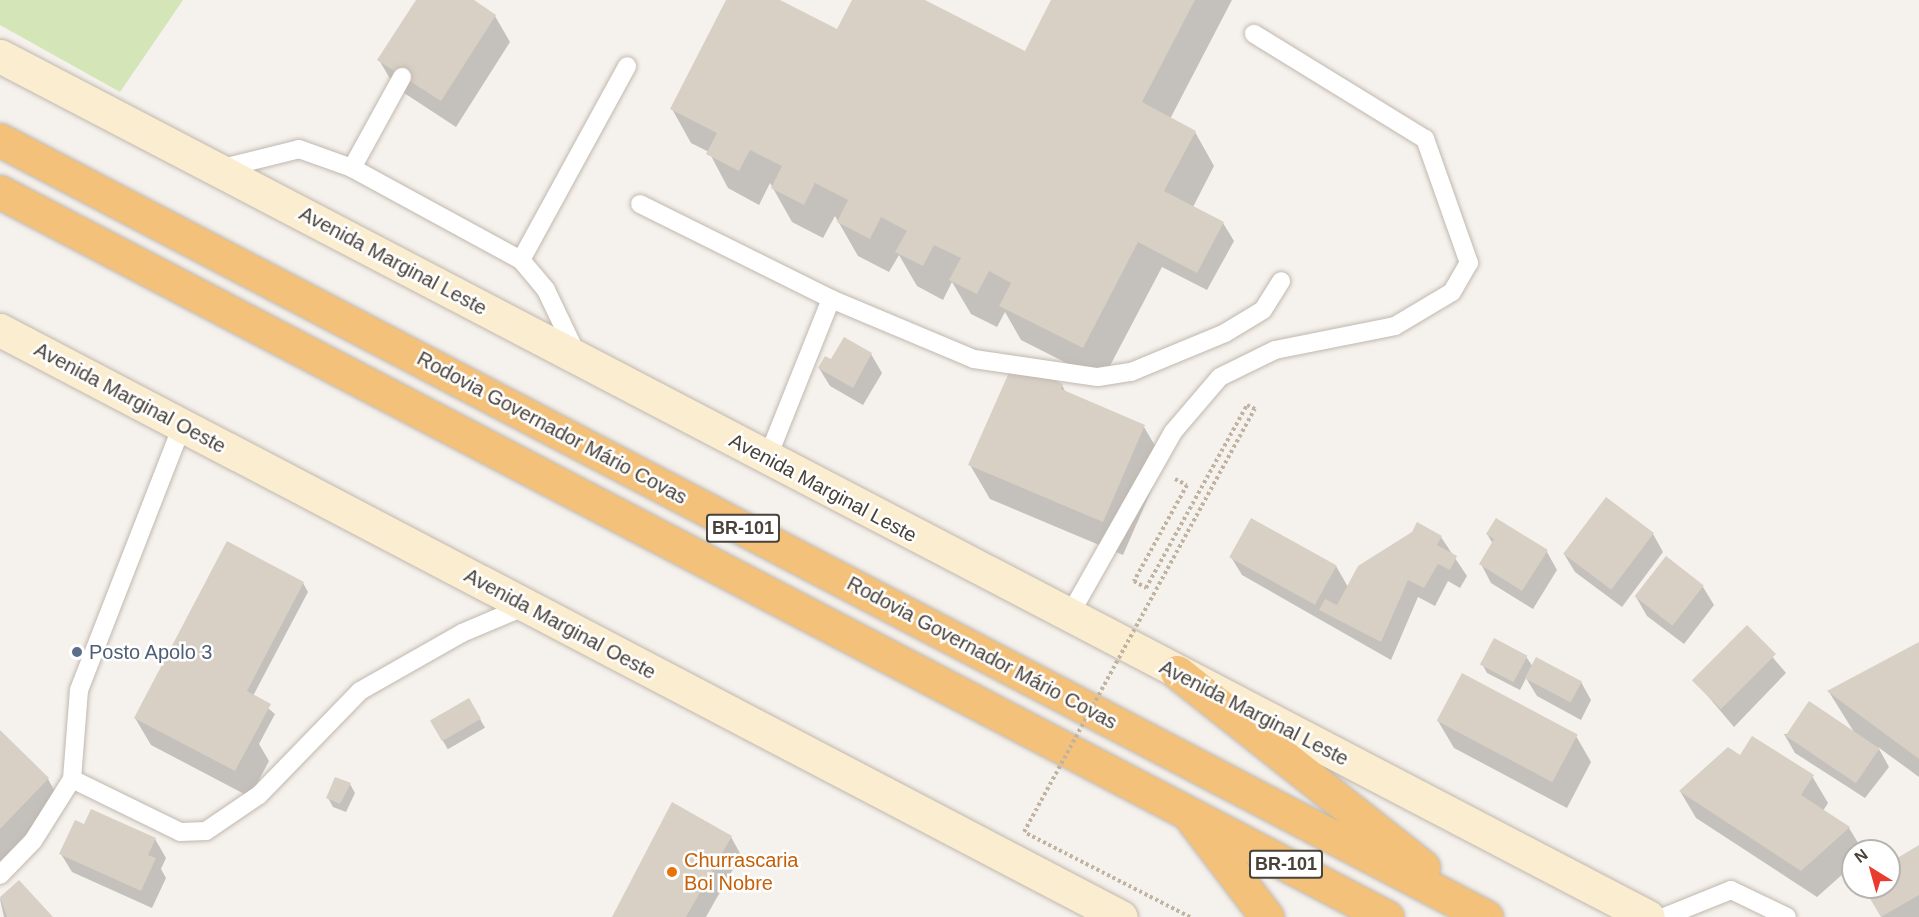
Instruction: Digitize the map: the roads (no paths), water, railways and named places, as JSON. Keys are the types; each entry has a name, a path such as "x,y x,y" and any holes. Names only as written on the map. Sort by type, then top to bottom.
{"highway":[{"name":"Rodovia Governador Mário Covas","path":"0,140 1486,917"},
{"name":"BR-101","path":"0,192 1387,917"},
{"path":"1177,672 1486,917"},
{"path":"1186,812 1267,917"}],"main road":[{"name":"Avenida Marginal Leste","path":"0,56 767,459 1648,917"},
{"name":"Avenida Marginal Oeste","path":"0,330 1121,917"}],"lane":[{"path":"1069,616 1173,432 1220,377 1275,350 1395,326 1452,292 1469,262 1425,139 1254,34"},
{"path":"521,260 627,66"},
{"path":"352,168 402,77"},
{"path":"217,170 299,149 352,168 521,260 546,290 578,358"},
{"path":"640,204 831,299 974,358 1098,377 1131,372 1225,333 1263,310 1281,280"},
{"path":"767,459 831,299"},
{"path":"0,875 33,841 72,779 79,690 182,426"},
{"path":"72,779 180,832 206,831 259,795 360,691 462,633 526,606"},
{"path":"1664,917 1731,890 1787,917"}],"place":[{"name":"Posto Apolo 3","path":"77,652"},
{"name":"Churrascaria Boi Nobre","path":"672,872"}]}
